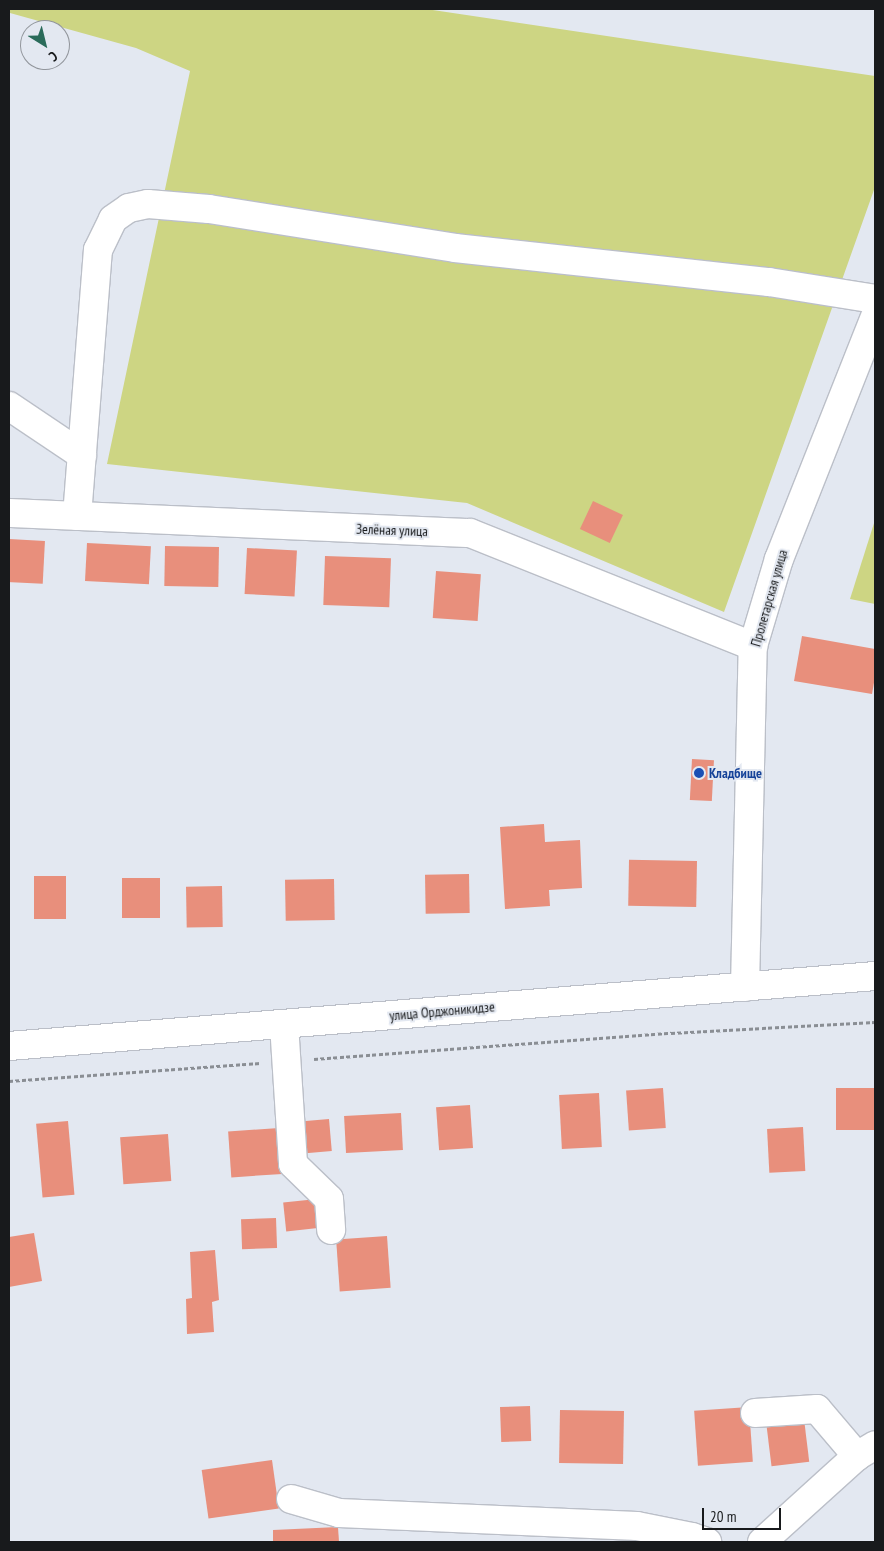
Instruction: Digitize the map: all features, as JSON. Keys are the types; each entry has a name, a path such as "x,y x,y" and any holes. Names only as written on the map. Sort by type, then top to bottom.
{"street":[{"path":"77,516 98,250 113,219 129,208 148,204 209,210 455,248 768,282 875,299"},
{"name":"Пролетарская улица","path":"745,987 753,646 779,560 875,316"},
{"path":"9,406 82,455"},
{"name":"Зелёная улица","path":"9,514 470,533 753,646"},
{"name":"улица Орджоникидзе","path":"9,1046 875,976"},
{"path":"284,1024 293,1164 329,1199 330,1230"},
{"path":"755,1413 816,1409 866,1451 762,1542"},
{"path":"291,1498 339,1513 637,1526 692,1537 707,1542"}],"path":[{"path":"9,1081 671,1033 875,1022"}],"green space":[{"path":"9,9 426,9 875,76 875,187 724,612 467,503 107,464 190,71 136,48 70,30 70,20 35,20 10,13"},
{"path":"875,520 875,604 850,599"}],"building":[{"path":"593,501 623,515 610,543 580,529"},
{"path":"9,539 45,541 43,584 9,582"},
{"path":"87,543 151,546 149,584 85,581"},
{"path":"165,546 219,547 218,587 164,586"},
{"path":"247,548 297,551 295,597 245,594"},
{"path":"325,556 391,558 389,607 323,605"},
{"path":"436,571 481,574 478,621 433,618"},
{"path":"802,636 875,649 875,677 872,694 794,681"},
{"path":"692,759 714,760 712,801 690,800"},
{"path":"544,824 545,842 580,840 582,888 549,890 550,906 505,909 500,827"},
{"path":"629,860 697,861 696,907 628,906"},
{"path":"469,874 470,913 426,914 425,875"},
{"path":"34,876 66,876 66,919 34,919"},
{"path":"122,878 160,878 160,918 122,918"},
{"path":"334,879 335,920 286,921 285,880"},
{"path":"222,886 223,927 187,928 186,887"},
{"path":"663,1088 666,1128 629,1130 626,1091"},
{"path":"836,1088 875,1088 875,1130 836,1130"},
{"path":"599,1093 602,1147 562,1149 559,1095"},
{"path":"470,1105 473,1148 439,1150 436,1107"},
{"path":"401,1113 403,1150 346,1153 344,1116"},
{"path":"329,1119 332,1151 300,1154 297,1122"},
{"path":"68,1121 74,1195 43,1198 36,1124"},
{"path":"803,1127 805,1171 769,1173 767,1129"},
{"path":"279,1128 282,1174 231,1177 228,1132"},
{"path":"168,1134 171,1181 123,1184 120,1137"},
{"path":"317,1199 320,1228 286,1231 283,1203"},
{"path":"276,1218 277,1248 242,1249 241,1219"},
{"path":"34,1233 42,1281 9,1287 9,1237"},
{"path":"387,1236 391,1288 340,1291 336,1240"},
{"path":"215,1250 219,1300 212,1302 214,1332 187,1334 186,1299 192,1298 190,1252"},
{"path":"530,1406 531,1441 501,1442 500,1407"},
{"path":"749,1407 753,1462 698,1466 694,1411"},
{"path":"560,1410 624,1411 623,1464 559,1463"},
{"path":"804,1419 809,1462 772,1466 766,1424"},
{"path":"272,1460 279,1509 209,1518 202,1470"},
{"path":"338,1527 339,1542 273,1542 273,1530"}],"place":[{"name":"Кладбище","path":"699,773"}]}
